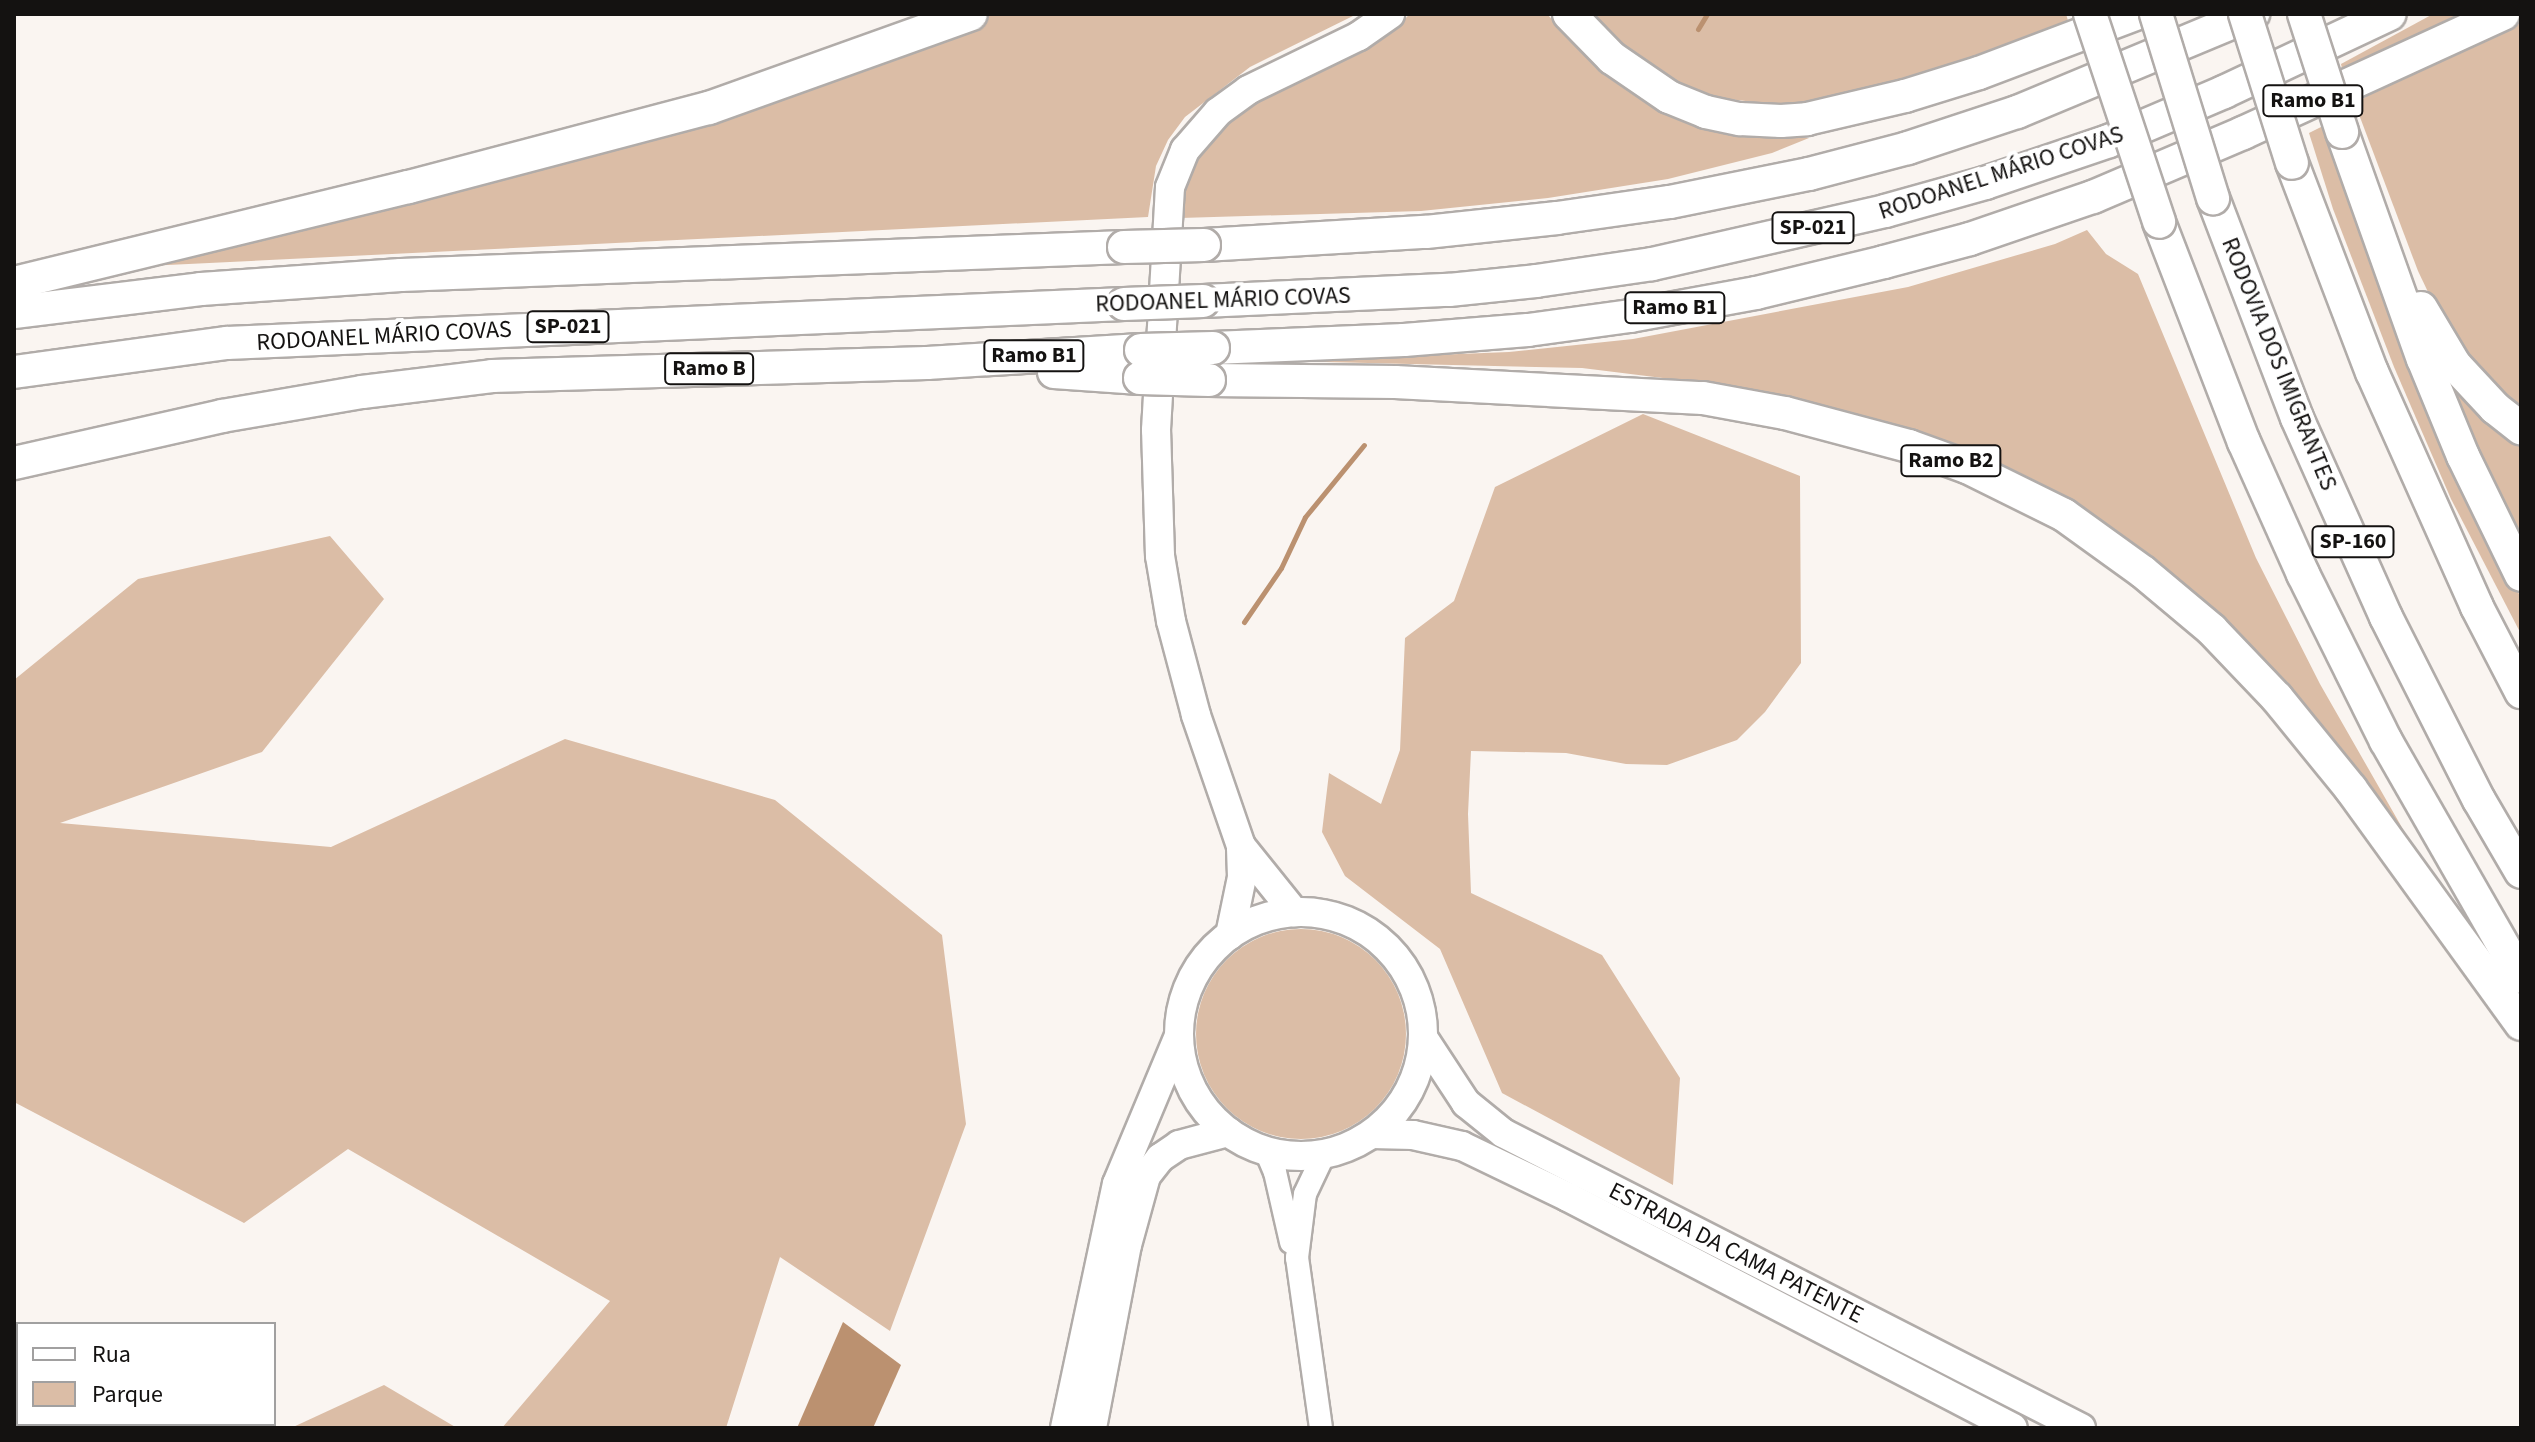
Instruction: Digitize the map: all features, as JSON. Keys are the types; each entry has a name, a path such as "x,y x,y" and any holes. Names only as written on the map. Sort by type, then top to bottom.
{"highway":[{"path":"14,283 409,187 709,108 943,20 971,14"},
{"path":"1569,14 1612,58 1669,97 1706,112 1781,121 1807,119 1905,96 1993,68 2135,14"},
{"path":"2090,14 2159,222 2244,442 2303,574 2386,741 2521,977"},
{"name":"RODOVIA DOS IMIGRANTES","path":"2156,14 2213,198 2297,418 2386,617 2479,800 2521,872"},
{"path":"2245,14 2292,163 2372,372 2477,607 2521,692"},
{"name":"SP-021","path":"14,312 201,289 401,275 1204,245 1426,232 1557,218 1670,202 1809,174 1908,148 2017,112 2253,14"},
{"path":"2304,14 2342,132 2429,373 2463,456 2521,575"},
{"name":"RODOANEL MÁRIO COVAS","path":"14,372 227,343 1449,290 1652,264 1885,211 1985,183 2109,141 2224,92 2390,14"},
{"name":"Ramo B1","path":"1211,364 1404,340 1528,330 1714,301 1970,239 2093,197 2243,133 2503,14"},
{"path":"2372,212 2434,333 2455,365 2495,408 2521,428"},
{"name":"Ramo B2","path":"927,363 1211,364 1395,382 1703,398 1785,413 1909,446 1967,467 2064,515 2143,572 2212,630 2277,698 2351,789 2521,1024"},
{"name":"Ramo B","path":"14,463 222,416 362,392 492,376 927,363"}],"main road":[{"path":"1230,935 1242,877 1241,846 1196,715 1171,621 1160,556 1156,430 1170,187 1185,150 1218,112 1261,83 1359,36 1390,14"},
{"path":"1241,846 1294,912"},
{"path":"1294,912 1344,919 1387,947 1415,989 1424,1039 1419,1067 1408,1092 1392,1115 1372,1134 1324,1154 1295,1155 1266,1151 1228,1132 1208,1113 1192,1090 1182,1064 1178,1037 1180,1012 1193,978 1212,950 1230,935 1260,919 1294,912"},
{"path":"1065,1428 1117,1184 1178,1037"},
{"name":"ESTRADA DA CAMA PATENTE","path":"1424,1039 1466,1103 1503,1133 2081,1428"},
{"path":"1092,1428 1127,1245 1146,1176 1160,1158 1179,1145 1228,1132"},
{"name":"ESTRADA DA CAMA PATENTE","path":"1372,1134 1413,1135 1462,1146 1568,1197 2013,1428"}],"street":[{"path":"1266,1151 1297,1258 1321,1428"},
{"path":"1297,1258 1305,1194 1324,1154"}],"green space":[{"path":"994,14 1357,14 1250,67 1185,117 1168,140 1156,166 1148,217 126,267 537,171 676,134 812,89"},
{"path":"1410,14 1547,14 1600,72 1661,113 1701,129 1738,137 1809,138 1772,153 1668,179 1548,198 1421,211 1180,218 1187,176 1196,157 1227,122 1266,95 1397,26"},
{"path":"1590,14 2066,14 2069,24 1901,81 1805,104 1781,105 1711,97 1677,83 1622,46"},
{"path":"2433,14 2469,14 2344,78 2341,64"},
{"path":"2521,14 2521,414 2489,388 2439,315 2418,271 2355,104 2404,72"},
{"path":"2323,126 2521,599 2521,634 2451,499 2394,367 2333,209 2309,133"},
{"path":"2087,230 2106,254 2138,274 2256,558 2320,684 2440,894 2326,744 1993,463 1904,428 1695,382 1582,368 1284,361 1509,352 1633,339 1908,287 2055,244"},
{"path":"2444,367 2521,438 2521,555 2470,446"},
{"path":"1643,414 1800,476 1801,663 1765,712 1737,740 1667,765 1626,764 1566,753 1471,751 1468,814 1471,893 1602,955 1680,1078 1673,1185 1502,1093 1440,949 1345,876 1322,832 1329,773 1381,804 1400,750 1405,638 1454,601 1495,487"},
{"path":"330,536 384,599 262,752 60,823 331,847 565,739 775,800 942,935 966,1124 890,1331 780,1257 726,1428 502,1428 610,1301 348,1149 244,1223 14,1102 14,680 138,579"},
{"path":"1301,929 1341,937 1375,960 1398,994 1406,1034 1398,1074 1375,1108 1341,1131 1301,1139 1261,1131 1227,1108 1204,1074 1196,1034 1204,994 1227,960 1261,937"},
{"path":"384,1385 457,1428 291,1428"}],"shaded area":[{"path":"843,1322 901,1365 873,1428 797,1428"}],"waterway":[{"path":"1698,29 1707,14"},
{"path":"1244,622 1281,568 1305,517 1364,445"}]}
